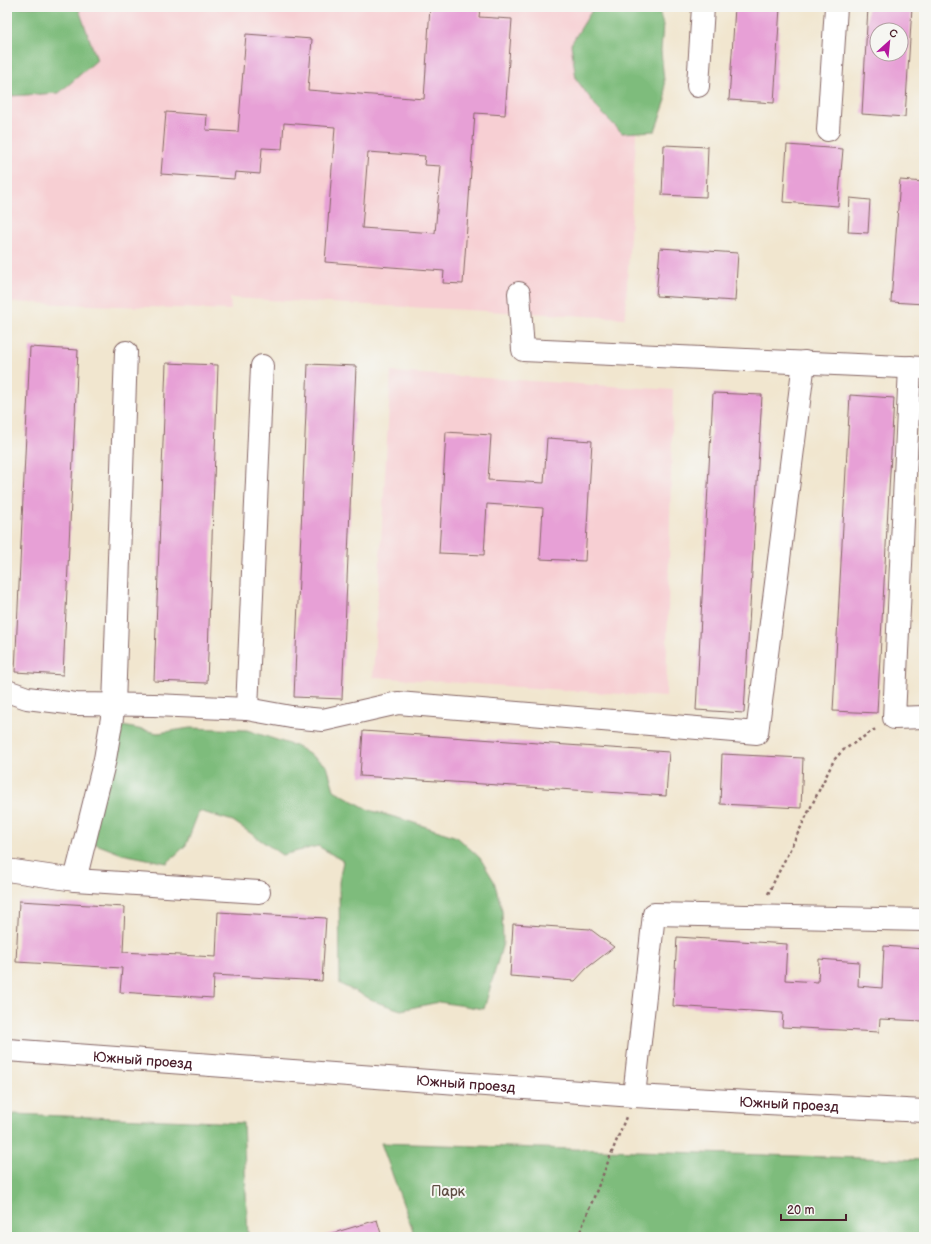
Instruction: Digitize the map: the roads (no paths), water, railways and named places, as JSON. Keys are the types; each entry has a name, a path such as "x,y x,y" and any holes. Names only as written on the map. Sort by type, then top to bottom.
{"street":[{"path":"698,86 703,7"},
{"path":"828,130 836,7"},
{"path":"519,293 523,350 917,367 894,718 924,717"},
{"path":"75,880 105,759 114,706 126,352"},
{"path":"7,691 27,698 76,704 114,706 154,705 247,709 291,717 323,720 398,704 757,733 804,362"},
{"path":"247,709 262,366"},
{"path":"7,870 75,880 259,892"},
{"path":"634,1096 654,914 924,920"},
{"name":"Южный проезд","path":"7,1050 634,1096 924,1111"}],"park label":[{"name":"Парк","path":"448,1191"}]}
